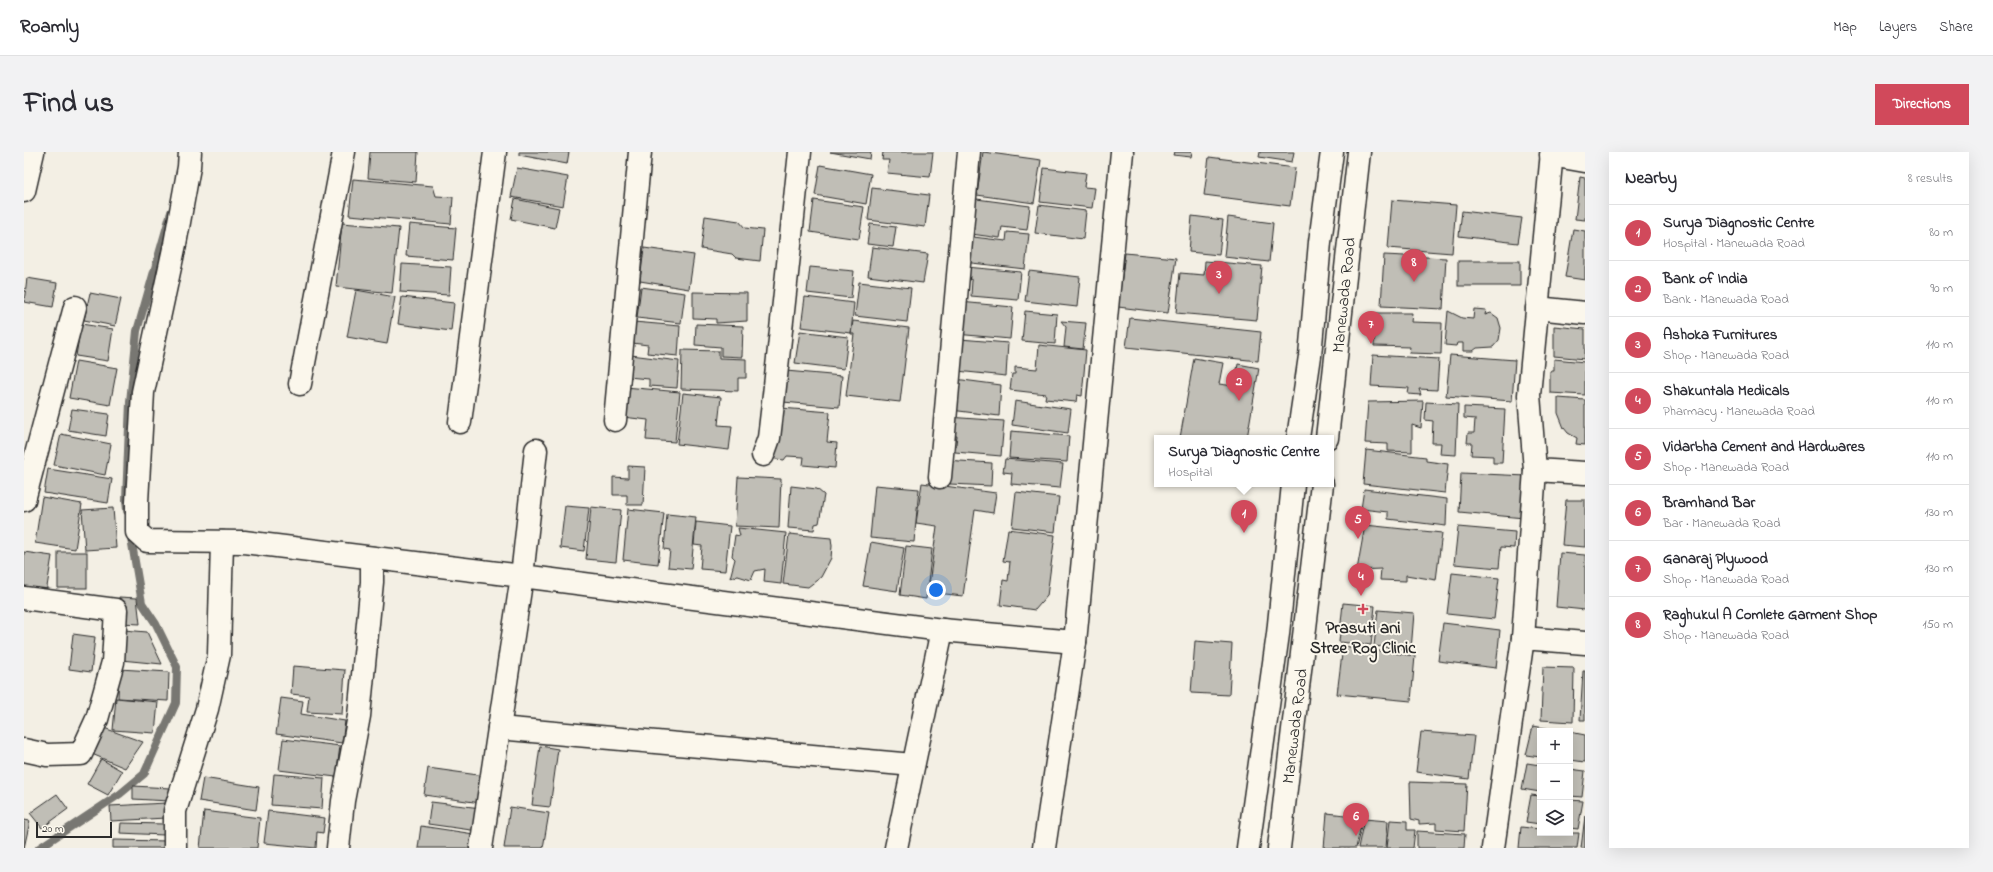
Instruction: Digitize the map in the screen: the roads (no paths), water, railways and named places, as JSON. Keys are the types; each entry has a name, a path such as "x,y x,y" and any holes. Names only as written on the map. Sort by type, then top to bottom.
{"street":[{"path":"24,191 34,152"},
{"path":"190,152 175,244 143,392 137,502 137,532 147,541 244,542 942,630 1075,642"},
{"path":"300,384 344,152"},
{"path":"460,422 495,152"},
{"path":"615,420 640,152"},
{"path":"763,454 769,438 800,152"},
{"path":"940,477 969,152"},
{"path":"1044,848 1075,642 1122,152"},
{"path":"1298,435 1310,356 1320,242 1332,152"},
{"name":"Manewada Road","path":"1327,435 1359,152"},
{"path":"1494,848 1523,638 1535,470 1529,395 1551,154 1585,161"},
{"path":"24,500 75,307"},
{"path":"1537,308 1585,313"},
{"path":"482,848 522,576 536,450"},
{"path":"1535,470 1585,473"},
{"path":"1248,848 1278,634 1293,487"},
{"name":"Manewada Road","path":"1279,848 1322,487"},
{"path":"175,848 175,811 207,709 219,655 222,542"},
{"path":"338,848 343,801 359,716 372,582 372,558"},
{"path":"24,598 116,610 113,662 97,719 80,754 46,755 24,750"},
{"path":"896,848 942,630"},
{"path":"1523,638 1585,643"},
{"path":"499,728 913,765"}],"waterway":[{"path":"127,511 126,500 130,402 137,331 171,212"},
{"path":"39,848 120,794 144,774 176,703 177,667 156,624 142,603 130,532"}],"place":[{"name":"Raghukul A Comlete Garment Shop","path":"1414,282"},
{"name":"Ashoka Furnitures","path":"1219,294"},
{"name":"Ganaraj Plywood","path":"1371,344"},
{"name":"Bank of India","path":"1239,401"},
{"name":"Surya Diagnostic Centre","path":"1244,533"},
{"name":"Vidarbha Cement and Hardwares","path":"1358,539"},
{"name":"Shakuntala Medicals","path":"1361,596"},
{"name":"Prasuti ani Stree Rog Clinic","path":"1363,609"},
{"name":"Bramhand Bar","path":"1356,836"}]}
